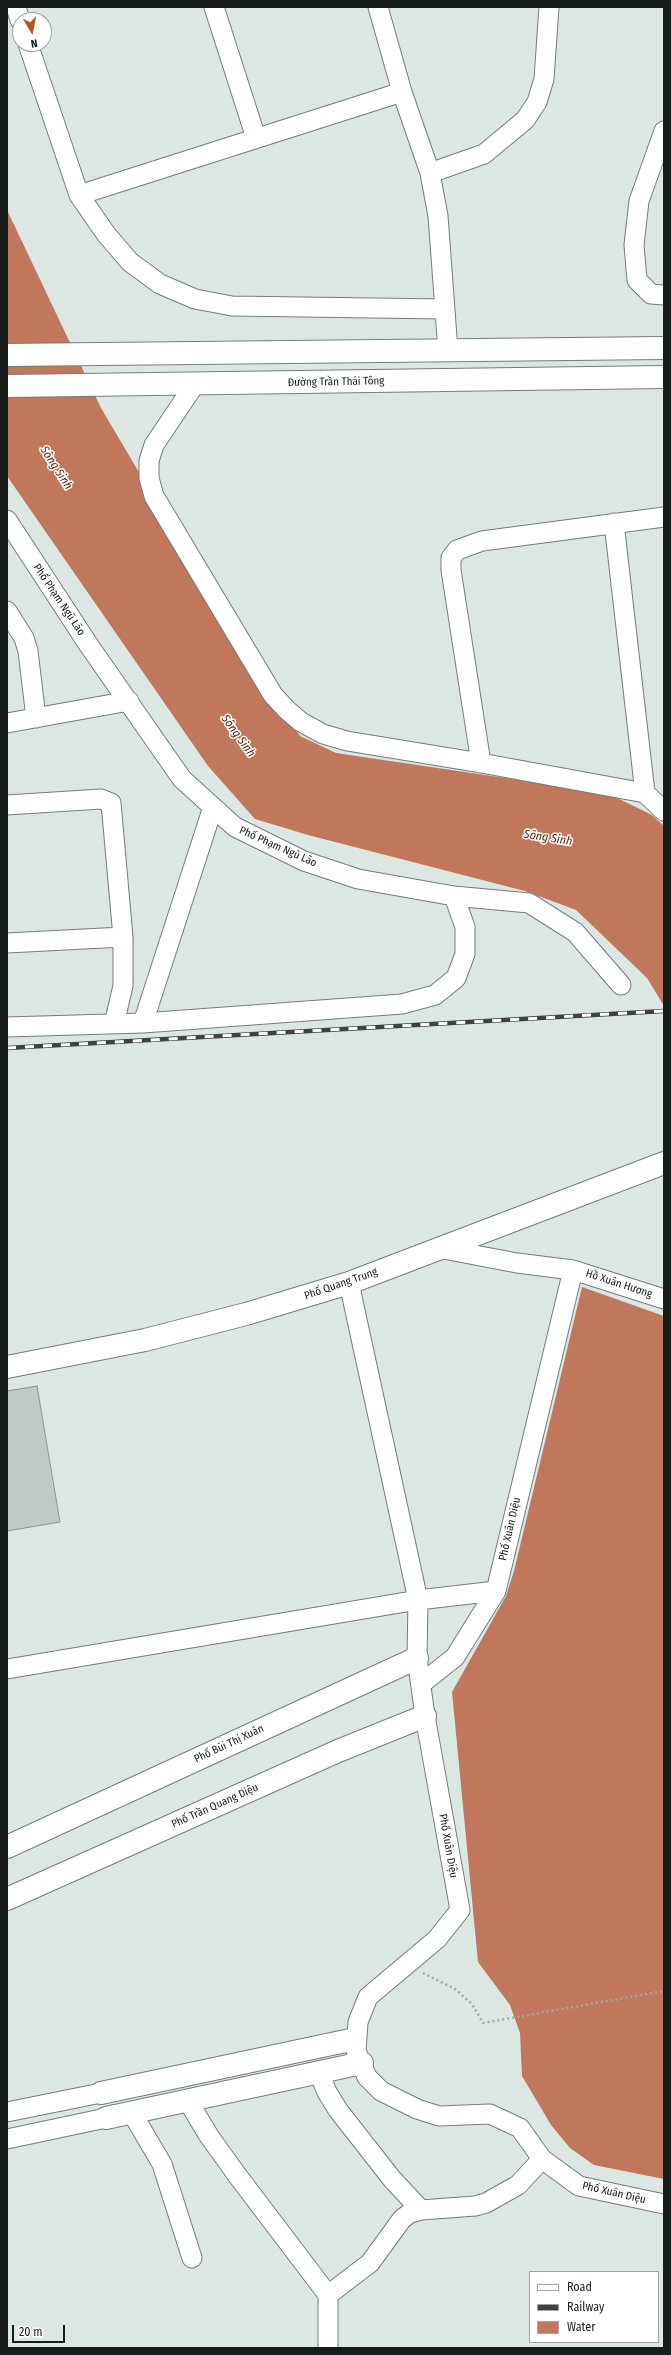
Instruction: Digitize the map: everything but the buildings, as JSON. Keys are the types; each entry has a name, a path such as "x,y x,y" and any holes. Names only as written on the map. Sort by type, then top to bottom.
{"main road":[{"path":"7,355 664,348"},
{"name":"Đường Trần Thái Tông","path":"7,386 664,377"},
{"name":"Phố Quang Trung","path":"8,1366 145,1340 246,1314 349,1283 664,1163"},
{"name":"Phố Bùi Thị Xuân","path":"7,1846 417,1658"},
{"name":"Phố Trần Quang Diệu","path":"7,1899 338,1751 425,1716"},
{"path":"101,2093 355,2039"},
{"path":"106,2118 362,2063"},
{"path":"152,2082 160,2107"}],"street":[{"path":"214,7 256,138"},
{"path":"378,7 402,92 430,173 438,216 448,351"},
{"path":"430,173 484,154 525,120 537,102 544,78 549,7"},
{"path":"31,52 79,195 106,234 130,262 160,284 195,299 232,306 444,309"},
{"path":"79,195 402,92"},
{"path":"664,131 639,201 634,245 637,280 651,294 664,294"},
{"path":"195,384 154,445 149,461 149,478 154,496 274,694 287,710 301,722 323,734 347,741 481,762 645,793 664,811"},
{"path":"481,762 451,570 452,558 457,550 482,541 664,517"},
{"name":"Phố Phạm Ngũ Lão","path":"7,520 182,779 235,827 304,861 358,879 454,896 529,903 575,932 621,985"},
{"path":"614,523 645,793"},
{"path":"7,611 24,638 28,651 36,718"},
{"path":"7,723 129,702"},
{"path":"7,805 101,799 111,802 123,936 123,986 114,1024"},
{"path":"143,1023 213,807"},
{"path":"7,1027 143,1023 402,1004 435,995 456,978 465,954 464,927 454,896"},
{"path":"7,943 123,936"},
{"name":"Hồ Xuân Hương","path":"438,1248 517,1263 573,1270 662,1298"},
{"name":"Phố Xuân Diệu","path":"573,1270 496,1591 455,1657 421,1684 425,1716 460,1910 437,1939 368,1997 358,2022 355,2039 356,2051 367,2077 381,2091 417,2109 439,2116 490,2114 520,2128 542,2159 579,2186 664,2204"},
{"path":"349,1283 418,1600 417,1658 421,1684"},
{"path":"7,1669 418,1600 496,1591"},
{"name":"Phố Bùi Thị Xuân","path":"417,1658 455,1657"},
{"path":"319,2072 327,2092 338,2110 392,2179 421,2210"},
{"path":"7,2112 101,2093"},
{"path":"188,2100 213,2142 328,2295 328,2348"},
{"path":"132,2113 162,2164 192,2258"},
{"path":"7,2139 106,2118"},
{"path":"328,2295 370,2263 402,2219 410,2213 421,2210 475,2206 486,2203 518,2185 542,2159"}],"path":[{"path":"421,1972 455,1989 472,2004 483,2023 664,1991"}],"water":[{"name":"Sông Sinh","path":"7,210 101,408 276,704 300,736 336,753 607,793 652,815 664,826 664,1006 647,978 576,910 525,891 308,835 255,819 208,766 7,476"},
{"path":"582,1287 664,1316 664,2179 594,2165 570,2148 551,2125 522,2076 520,2033 510,2005 478,1962 452,1692 506,1596 514,1571"}],"railway":[{"path":"7,1048 664,1011"}]}
